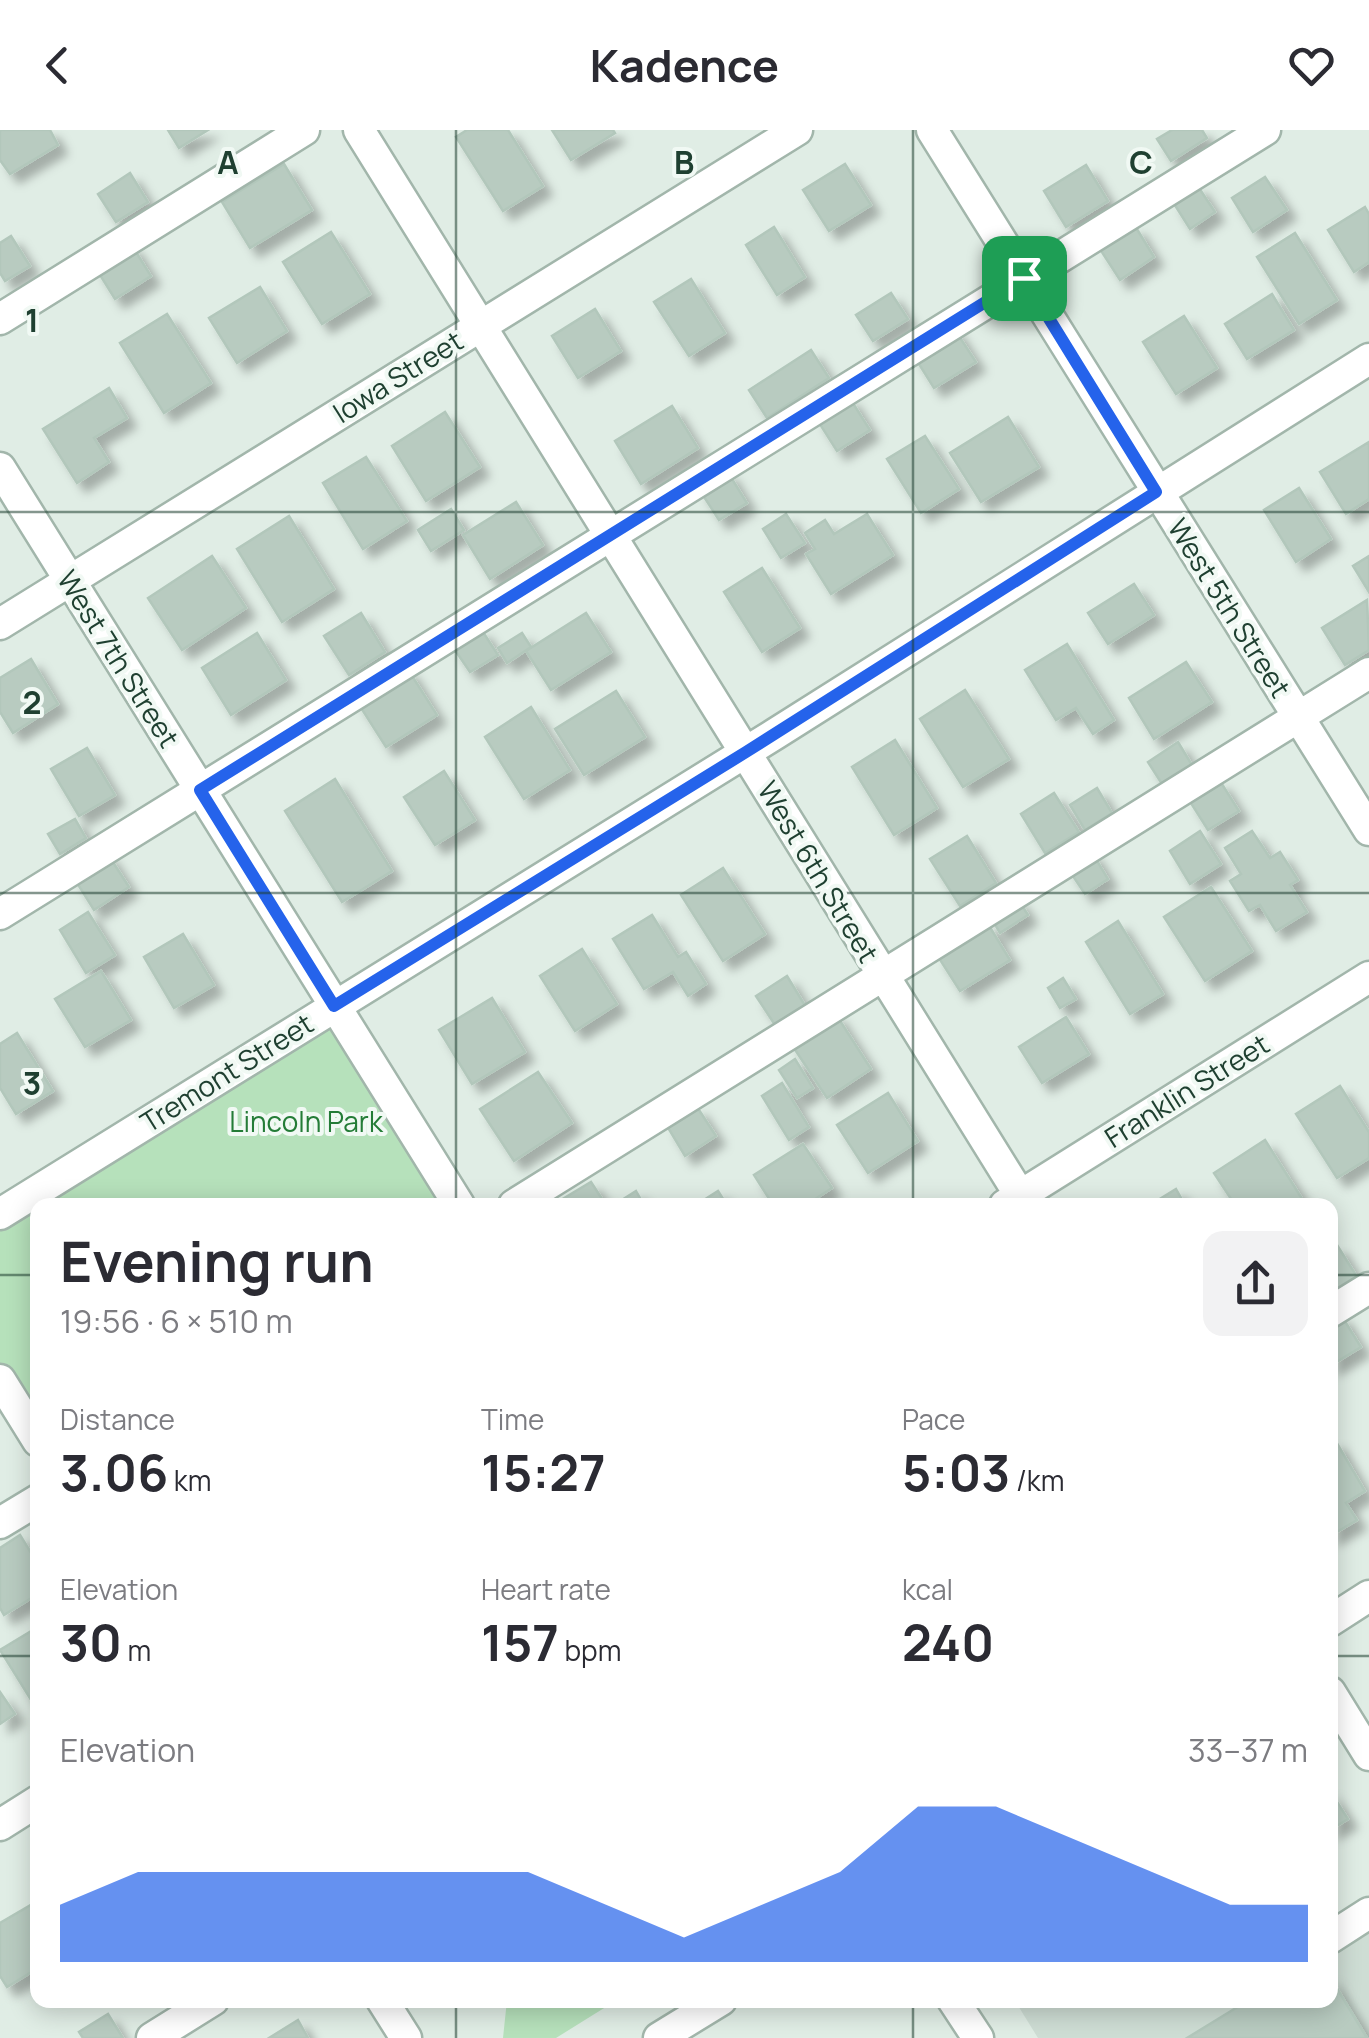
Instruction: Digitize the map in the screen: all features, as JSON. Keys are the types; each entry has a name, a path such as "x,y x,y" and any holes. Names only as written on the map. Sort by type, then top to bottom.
{"street":[{"path":"0,319 304,130"},
{"name":"West 6th Street","path":"359,130 746,752 1015,1198"},
{"name":"Iowa Street","path":"0,624 796,130"},
{"name":"West 5th Street","path":"932,130 1369,830"},
{"path":"0,914 1266,130"},
{"name":"Tremont Street","path":"0,1214 746,752 1369,358"},
{"name":"West 7th Street","path":"0,468 454,1198"},
{"path":"525,1198 1369,673"},
{"name":"Franklin Street","path":"1023,1198 1369,978"},
{"path":"1338,1307 1369,1288"},
{"path":"0,1380 30,1428"},
{"path":"0,1523 30,1505"},
{"path":"1338,1616 1369,1596"},
{"path":"1338,1705 1369,1755"},
{"path":"0,1825 30,1806"},
{"path":"1338,1933 1369,1913"},
{"path":"152,2038 199,2008"},
{"path":"387,2008 406,2038"},
{"path":"660,2038 708,2008"},
{"path":"958,2008 978,2038"}],"shaded area":[{"path":"1369,1913 1369,2038 1038,2038 1019,2008 1338,2008 1338,1933"}],"green space":[{"name":"Lincoln Park","path":"334,1006 455,1198 30,1198 30,1430 0,1381 0,1214"},
{"path":"506,2008 604,2008 556,2038 503,2038"}],"building":[{"path":"0,130 50,130 58,145 10,174 0,160"},
{"path":"168,130 208,130 179,148"},
{"path":"467,130 508,130 543,186 503,211 456,137"},
{"path":"552,130 613,130 615,133 571,160"},
{"path":"1172,130 1202,130 1207,138 1171,161 1157,139"},
{"path":"284,164 312,210 250,248 222,202"},
{"path":"845,164 871,205 829,231 803,190"},
{"path":"1086,165 1108,201 1066,227 1044,191"},
{"path":"130,173 148,202 116,222 98,194"},
{"path":"1265,177 1287,210 1253,232 1232,198"},
{"path":"1197,185 1215,212 1190,229 1173,202"},
{"path":"1365,207 1369,214 1369,262 1354,272 1328,230"},
{"path":"1135,226 1154,257 1120,280 1100,249"},
{"path":"774,227 805,277 777,295 746,245"},
{"path":"331,232 370,294 322,324 283,262"},
{"path":"1295,233 1337,300 1299,324 1257,257"},
{"path":"11,236 30,266 5,281 0,273 0,243"},
{"path":"131,244 151,276 115,299 95,267"},
{"path":"691,279 725,333 689,356 654,302"},
{"path":"260,287 287,331 237,363 209,318"},
{"path":"891,293 908,319 873,341 856,315"},
{"path":"1272,294 1294,330 1247,359 1225,324"},
{"path":"595,309 621,351 578,378 552,336"},
{"path":"167,314 211,383 164,413 120,343"},
{"path":"1184,316 1217,368 1176,394 1143,342"},
{"path":"953,327 976,362 934,388 912,353"},
{"path":"811,350 829,378 767,418 749,390"},
{"path":"109,388 127,418 94,438 109,462 77,483 43,429"},
{"path":"849,397 870,430 837,451 816,418"},
{"path":"672,406 698,448 641,484 615,441"},
{"path":"445,412 480,467 426,501 392,446"},
{"path":"1008,417 1039,467 981,502 950,453"},
{"path":"925,436 959,489 921,513 887,459"},
{"path":"1369,442 1369,499 1346,514 1320,472"},
{"path":"366,457 407,521 363,549 323,483"},
{"path":"727,471 747,503 719,520 699,489"},
{"path":"1299,488 1331,539 1296,562 1264,510"},
{"path":"516,502 543,545 490,579 463,535"},
{"path":"451,509 464,530 431,551 418,530"},
{"path":"786,514 805,543 781,558 763,529"},
{"path":"867,514 893,555 831,594 806,554 815,549 805,533 825,520 834,534"},
{"path":"289,516 334,589 282,622 237,549"},
{"path":"212,556 246,608 182,650 148,598"},
{"path":"1369,556 1369,592 1353,566"},
{"path":"762,568 800,628 762,652 724,592"},
{"path":"1134,584 1154,615 1108,644 1088,613"},
{"path":"1367,600 1369,650 1345,665 1322,628"},
{"path":"361,613 385,652 349,675 324,636"},
{"path":"586,613 611,652 551,690 526,651"},
{"path":"481,629 498,655 470,672 453,647"},
{"path":"257,633 286,680 231,715 202,668"},
{"path":"522,633 531,647 507,663 498,648"},
{"path":"1067,644 1114,720 1093,734 1076,708 1056,720 1025,670"},
{"path":"31,659 58,704 13,733 0,712 0,678"},
{"path":"1186,662 1212,702 1154,739 1129,698"},
{"path":"407,668 437,715 386,747 356,700"},
{"path":"965,690 1009,759 963,787 920,719"},
{"path":"616,691 645,737 584,775 555,729"},
{"path":"531,707 570,770 524,799 485,737"},
{"path":"895,740 937,808 894,835 852,767"},
{"path":"1178,742 1192,765 1162,784 1148,762"},
{"path":"87,748 115,795 79,816 51,769"},
{"path":"444,771 475,820 435,845 404,797"},
{"path":"335,779 392,871 342,902 285,811"},
{"path":"1220,781 1239,811 1208,830 1189,800"},
{"path":"1097,788 1112,813 1085,830 1070,805"},
{"path":"1054,793 1079,832 1045,853 1021,814"},
{"path":"75,819 86,838 60,854 48,834"},
{"path":"1200,831 1221,864 1190,884 1170,851"},
{"path":"1252,831 1270,858 1280,852 1298,880 1290,885 1307,912 1276,931 1260,905 1249,911 1230,881 1241,874 1225,848"},
{"path":"967,836 996,883 960,906 930,859"},
{"path":"1091,851 1108,879 1085,894 1067,867"},
{"path":"107,853 129,887 94,910 72,875"},
{"path":"723,868 765,934 723,961 681,895"},
{"path":"1211,887 1252,951 1205,981 1164,917"},
{"path":"1017,898 1028,915 1000,933 990,916"},
{"path":"88,912 115,955 86,973 60,930"},
{"path":"652,915 678,957 686,952 706,984 688,996 673,972 644,989 613,939"},
{"path":"1118,921 1163,994 1130,1014 1086,942"},
{"path":"988,924 1010,960 960,991 937,955"},
{"path":"183,934 214,985 174,1008 144,957"},
{"path":"582,949 617,1004 575,1031 540,976"},
{"path":"101,971 131,1020 85,1047 55,999"},
{"path":"787,976 809,1012 779,1031 756,996"},
{"path":"1063,978 1076,999 1060,1008 1048,988"},
{"path":"492,998 525,1052 472,1084 439,1030"},
{"path":"835,1013 871,1069 827,1098 790,1042"},
{"path":"1066,1017 1089,1054 1042,1083 1019,1047"},
{"path":"17,1033 53,1091 16,1114 0,1088 0,1044"},
{"path":"795,1059 813,1088 797,1098 779,1070"},
{"path":"538,1072 572,1123 514,1161 480,1109"},
{"path":"782,1083 809,1127 789,1140 762,1096"},
{"path":"1340,1086 1369,1132 1369,1158 1337,1178 1296,1114"},
{"path":"888,1093 918,1141 868,1173 837,1125"},
{"path":"697,1107 716,1136 685,1156 667,1126"},
{"path":"1265,1140 1302,1198 1230,1198 1214,1173"},
{"path":"803,1144 832,1188 817,1198 769,1198 754,1175"},
{"path":"591,1182 601,1198 564,1198"},
{"path":"1176,1189 1181,1198 1161,1198"},
{"path":"1338,1247 1359,1280 1338,1293"},
{"path":"1341,1315 1361,1347 1338,1361"},
{"path":"1338,1445 1365,1491 1346,1503 1357,1520 1338,1531"},
{"path":"20,1535 30,1551 30,1599 4,1615 0,1608 0,1548"},
{"path":"30,1632 30,1698 0,1650"},
{"path":"0,1692 15,1714 0,1724"},
{"path":"1338,1803 1348,1819 1338,1825"},
{"path":"30,1906 30,1973 7,1987 0,1976 0,1923"},
{"path":"1338,1990 1367,2038 1187,2038 1236,2008 1338,2008"},
{"path":"108,2014 123,2038 83,2038 79,2032"},
{"path":"298,2020 308,2038 269,2038"}],"route":[{"path":"1024,278 1156,492 746,752 334,1006 200,790 1024,278"}]}
